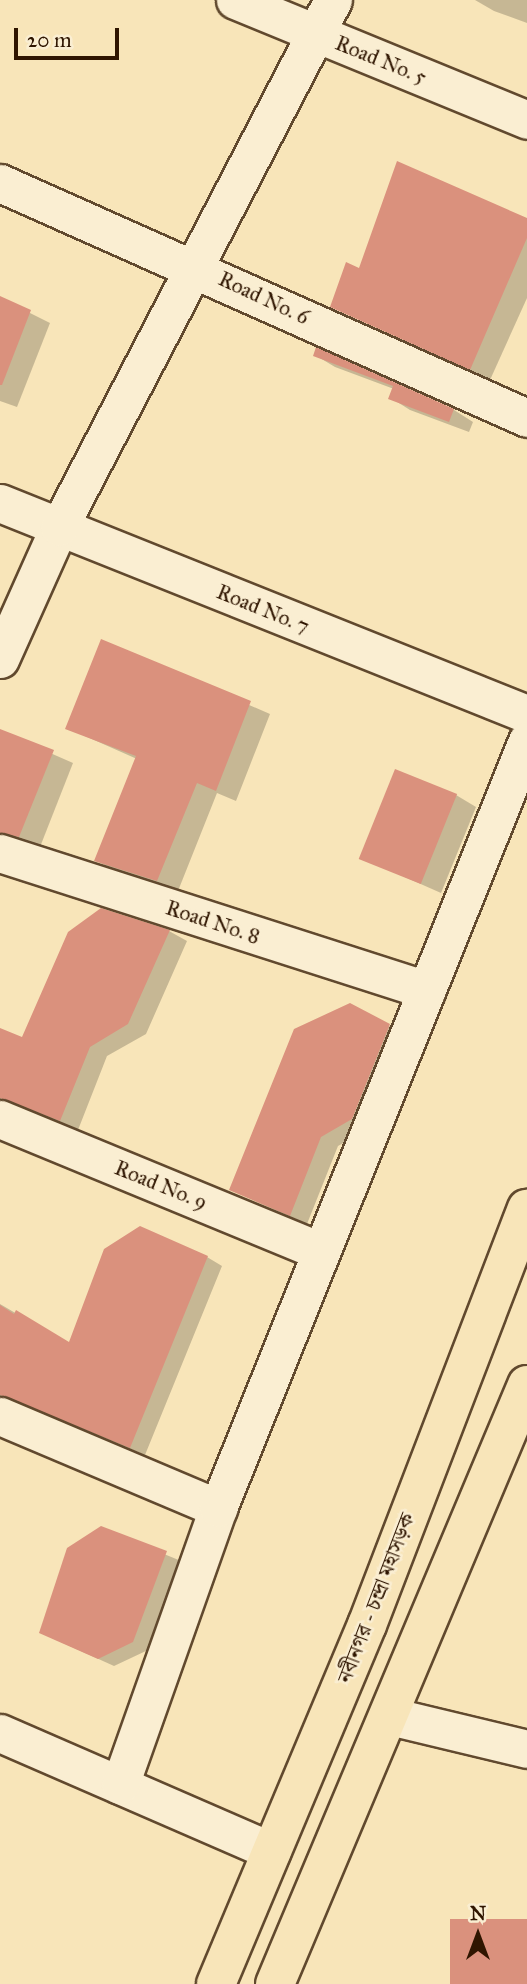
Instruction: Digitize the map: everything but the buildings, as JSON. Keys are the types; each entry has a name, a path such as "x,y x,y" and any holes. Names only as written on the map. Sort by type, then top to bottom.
{"highway":[{"name":"নবীনগর - চন্দ্রা মহাসড়ক","path":"216,1984 367,1625 527,1209"},
{"path":"275,1984 527,1385"}],"street":[{"name":"Road No. 5","path":"235,0 527,120"},
{"path":"0,659 59,527 318,34 333,0"},
{"name":"Road No. 6","path":"0,183 196,267 527,418"},
{"name":"Road No. 7","path":"0,503 527,714"},
{"path":"120,1785 218,1508 527,740"},
{"name":"Road No. 8","path":"0,853 427,990"},
{"name":"Road No. 9","path":"0,1119 321,1251"},
{"path":"0,1416 218,1508"},
{"path":"390,1716 527,1749"},
{"path":"0,1733 272,1851"}]}
